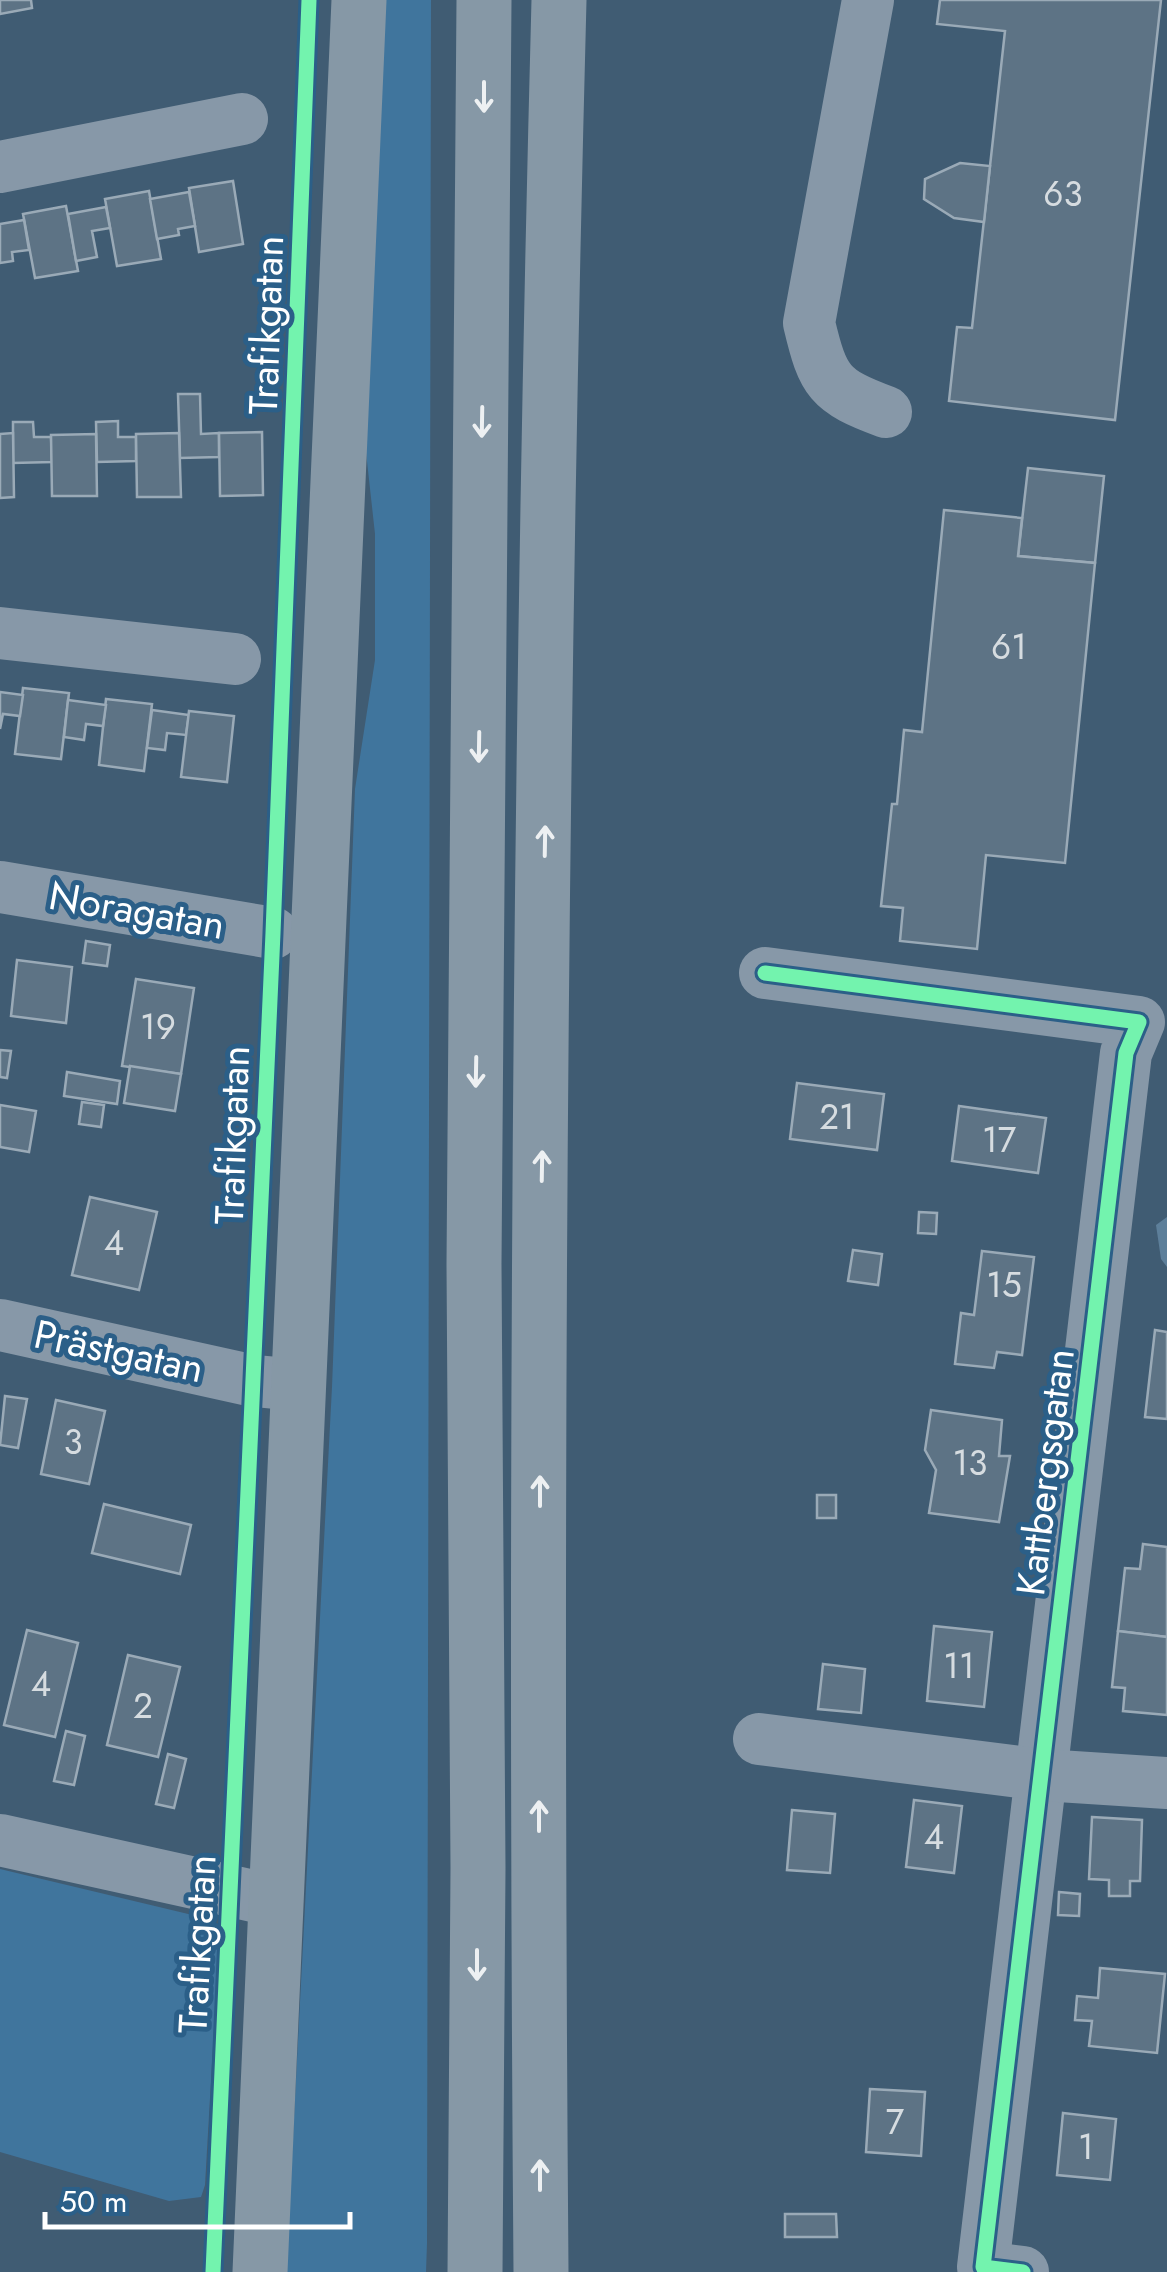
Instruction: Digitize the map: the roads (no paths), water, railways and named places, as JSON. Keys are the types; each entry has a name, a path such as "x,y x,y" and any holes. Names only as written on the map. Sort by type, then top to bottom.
{"main road":[{"name":"Trafikgatan","path":"260,2272 359,0"},
{"path":"475,2272 478,1829 474,1244 484,0"},
{"path":"540,2272 538,1914 549,372 559,0"}],"street":[{"path":"868,0 809,323 817,358 831,382 848,398 886,412"},
{"path":"0,167 242,120"},
{"path":"0,633 235,659"},
{"name":"Noragatan","path":"0,887 273,933"},
{"name":"Kattbergsgatan","path":"765,974 1153,1015 1126,1053 983,2268 1023,2272"},
{"name":"Prästgatan","path":"0,1324 254,1381 298,1386"},
{"path":"759,1740 1044,1775 1167,1783"},
{"path":"0,1840 276,1901"}]}
